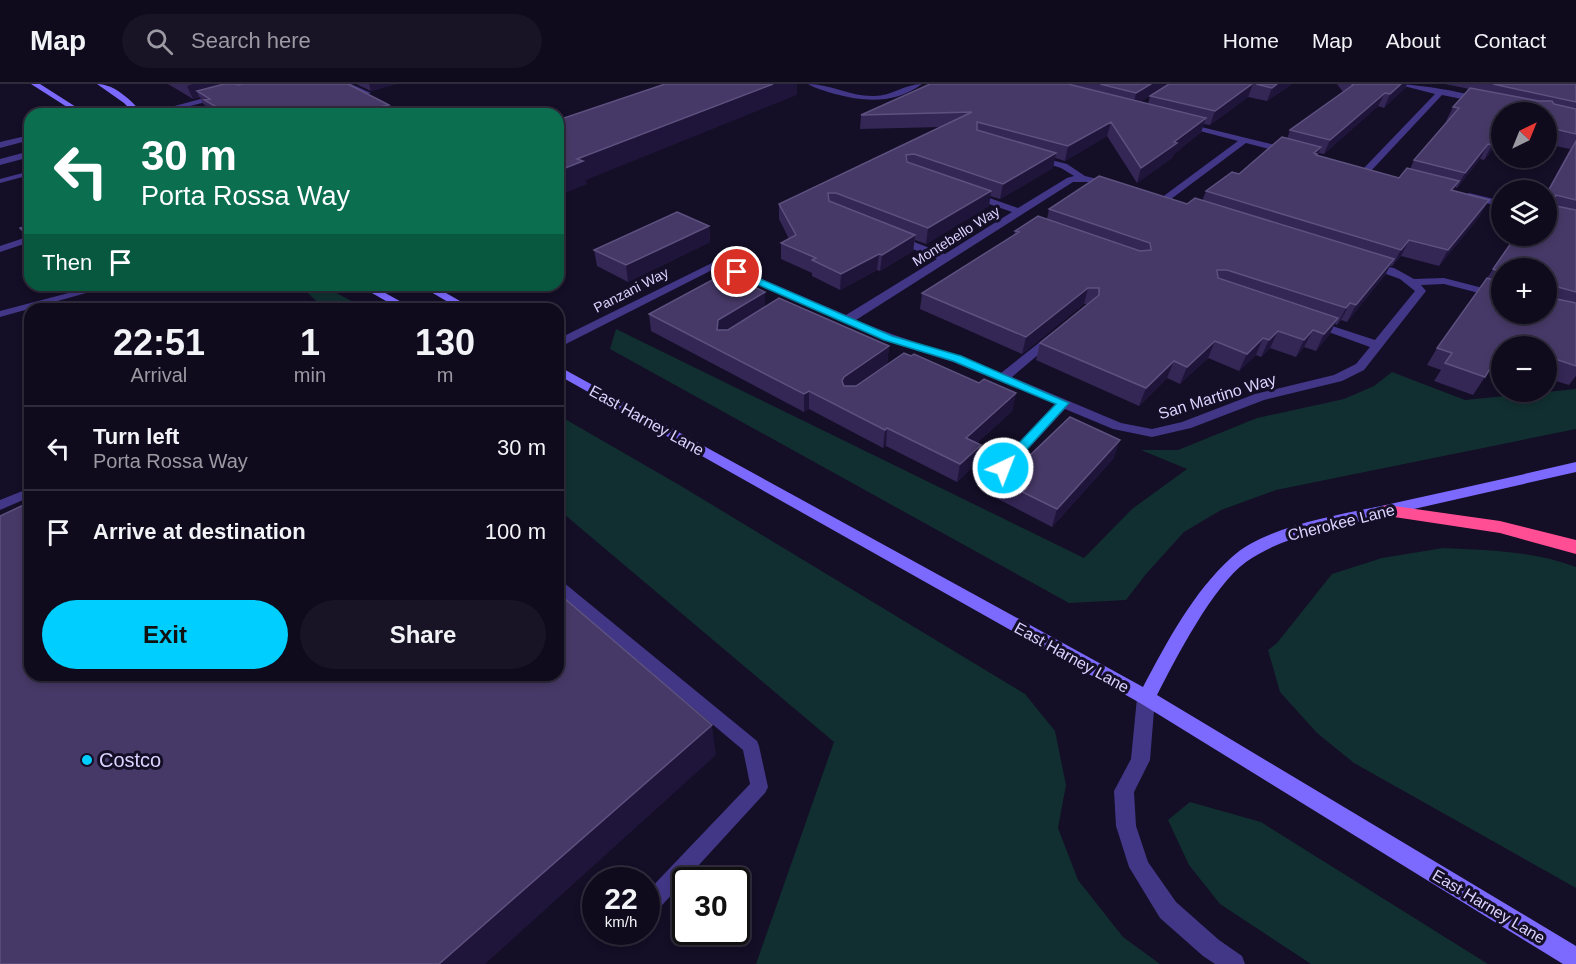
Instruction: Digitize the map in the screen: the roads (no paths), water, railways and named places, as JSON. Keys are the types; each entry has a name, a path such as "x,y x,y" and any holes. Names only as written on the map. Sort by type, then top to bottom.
{"highway":[{"path":"1387,511 1500,527 1576,548"}],"main road":[{"path":"35,84 73,108"},
{"path":"101,84 133,108"},
{"path":"374,291 397,303"},
{"path":"435,291 457,303"},
{"name":"East Harney Lane","path":"564,373 1146,698 1576,959"},
{"name":"Cherokee Lane","path":"1146,698 1178,638 1217,583 1239,559 1271,540 1291,533 1576,467"}],"street":[{"path":"345,84 367,93"},
{"path":"812,84 866,98 886,97 918,84"},
{"path":"1400,84 1491,103"},
{"path":"1367,170 1441,92"},
{"path":"173,108 225,95"},
{"path":"1178,123 1300,154"},
{"path":"0,145 24,139"},
{"path":"1175,204 1159,199 1244,140"},
{"path":"1022,153 1064,166 1081,177 1094,178 1124,188"},
{"path":"0,162 24,156"},
{"path":"1356,167 1378,173"},
{"name":"Montebello Way","path":"847,320 945,258 1018,217 1070,180 1081,177"},
{"path":"964,192 1018,217"},
{"path":"1457,193 1491,201"},
{"path":"884,233 945,258"},
{"path":"1354,260 1399,274 1414,282 1444,281 1491,293"},
{"name":"Panzani Way","path":"564,341 718,263 791,300 847,320"},
{"name":"San Martino Way","path":"1063,403 1118,426 1152,433 1186,425 1260,397 1338,378 1360,367 1421,291 1414,282"},
{"path":"1302,319 1377,345"},
{"path":"847,320 888,338 957,359 1063,403 1003,468"},
{"path":"1003,378 1063,329"},
{"path":"903,361 921,348"},
{"path":"1146,698 1140,759 1124,791 1126,826 1139,867 1168,910 1211,948 1234,964"}],"lane":[{"path":"0,181 24,175"},
{"path":"0,249 24,241"},
{"path":"0,306 56,291"},
{"path":"42,303 87,291"},
{"path":"0,314 24,308"},
{"path":"0,505 24,495"},
{"path":"564,591 751,746 759,787 660,893"}],"place":[{"name":"Costco","path":"87,760"}]}
